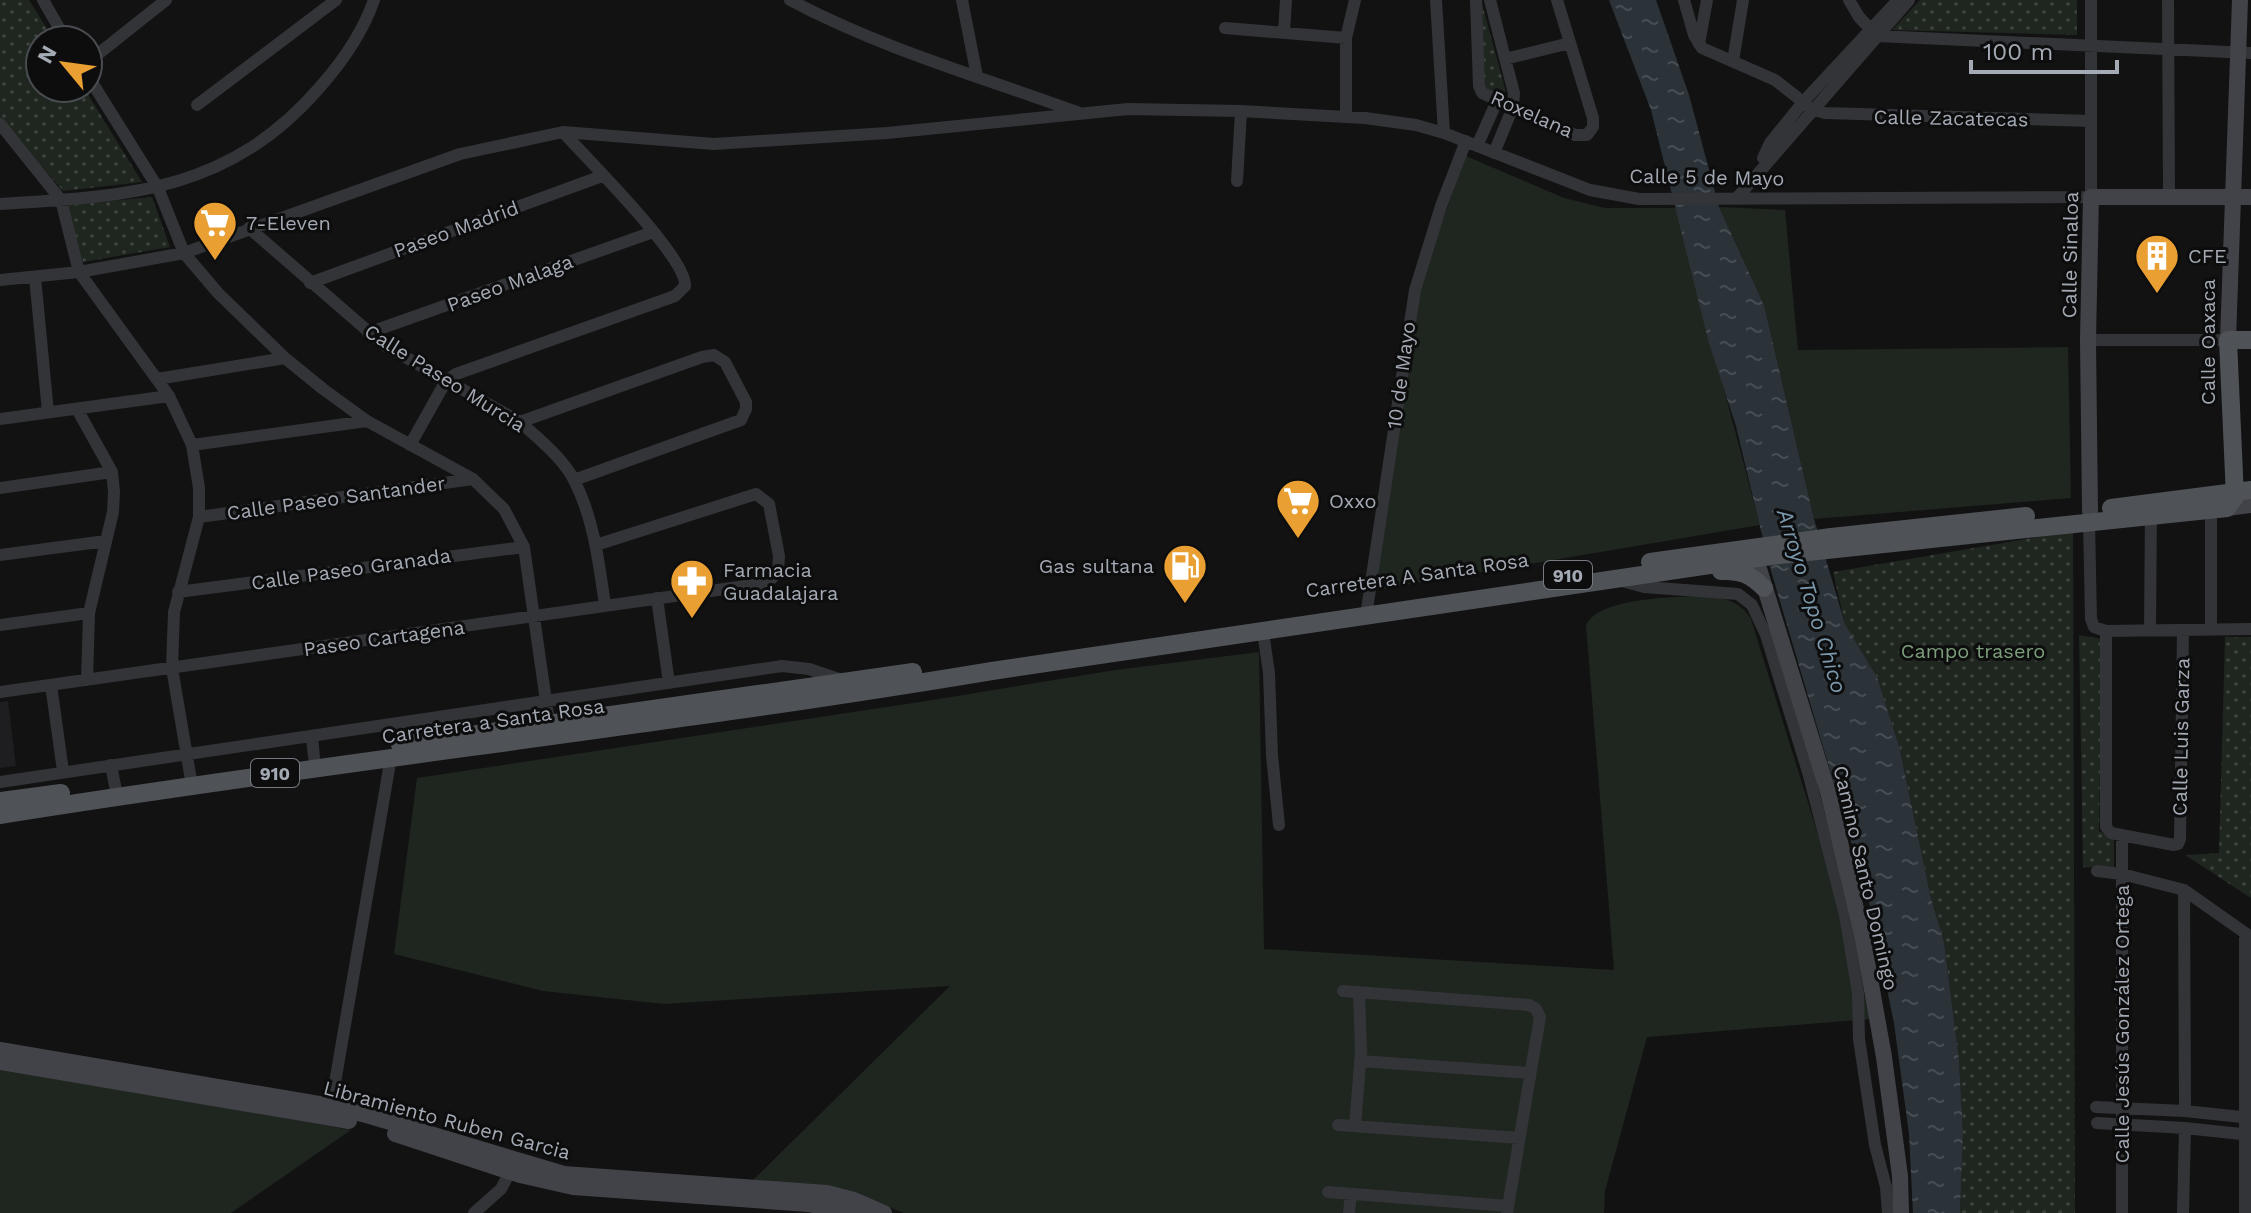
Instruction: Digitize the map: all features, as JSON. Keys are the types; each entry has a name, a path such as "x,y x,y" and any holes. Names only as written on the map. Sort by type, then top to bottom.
{"main road":[{"path":"2228,340 2251,340"},
{"name":"Calle Oaxaca","path":"2228,340 2237,500"},
{"name":"910","path":"2089,517 2237,500"},
{"name":"910","path":"2151,509 2237,500"},
{"name":"Carretera A Santa Rosa","path":"991,666 1834,543 2089,517"},
{"name":"Carretera A Santa Rosa","path":"991,666 1263,632 1367,610 1679,571 1765,554"},
{"path":"1679,571 1694,574 1738,571 1764,588"},
{"name":"Carretera a Santa Rosa","path":"0,815 117,791 391,757 845,681 991,666"},
{"name":"Carretera a Santa Rosa","path":"191,780 314,757 432,740 550,730 870,691 991,666"},
{"name":"Carretera a Santa Rosa","path":"0,801 117,791"}],"street":[{"path":"43,0 57,24"},
{"path":"104,49 166,0"},
{"path":"197,105 336,0"},
{"path":"0,204 158,188 216,169 255,146 290,119 337,68 374,0"},
{"path":"790,0 829,19 1080,113"},
{"path":"962,0 977,76"},
{"path":"1284,32 1286,0"},
{"path":"1346,116 1346,38 1355,0"},
{"path":"1436,0 1444,133"},
{"name":"Roxelana","path":"1476,0 1480,89 1497,101 1575,135 1587,135 1593,118 1557,0"},
{"path":"1490,0 1514,93 1513,107 1494,153"},
{"path":"1684,0 1704,49 1775,80 1808,105"},
{"path":"1704,49 1707,0"},
{"path":"1733,61 1743,0"},
{"path":"1849,0 1874,33 2245,53"},
{"path":"1874,33 1898,0"},
{"path":"1736,199 1808,105 1909,0"},
{"name":"Calle Sinaloa","path":"2089,517 2091,216 2099,197 2091,121 2091,0"},
{"path":"2168,0 2169,196"},
{"name":"Calle Oaxaca","path":"2228,340 2233,198 2245,53 2240,0"},
{"path":"1225,28 1346,38"},
{"path":"1505,59 1570,43"},
{"name":"10 de Mayo","path":"1367,610 1415,290 1441,206 1497,101"},
{"path":"104,102 158,188 184,253 218,293 285,358 367,421 473,479 504,509 524,547 550,730"},
{"name":"Calle Zacatecas","path":"1808,105 1839,115 2091,121"},
{"name":"Calle 5 de Mayo","path":"0,280 79,272 184,253 460,154 563,132 714,144 887,133 1128,109 1241,111 1388,120 1444,133 1590,190 1639,199 2251,197"},
{"path":"1237,181 1241,111"},
{"path":"0,124 61,200 79,272 169,396 192,445 199,488 199,517 178,592 172,629 172,668 191,780"},
{"path":"410,445 446,381 468,367 675,296 685,286 683,273 653,232 563,132"},
{"name":"Paseo Madrid","path":"310,283 602,176"},
{"name":"Calle Paseo Murcia","path":"249,228 384,345 520,422 536,437 574,480 596,545 605,605"},
{"name":"Paseo Malaga","path":"368,333 653,232"},
{"path":"35,277 48,412"},
{"path":"2088,340 2228,340"},
{"path":"520,422 702,357 714,355 725,362 746,402 744,416 733,424 574,480"},
{"path":"157,379 285,358"},
{"path":"0,419 169,396"},
{"path":"77,409 112,472 113,512 89,613 87,680"},
{"path":"192,445 367,421"},
{"path":"0,488 112,472"},
{"name":"Calle Paseo Santander","path":"199,517 473,479"},
{"name":"Paseo Cartagena","path":"0,692 767,583 775,577 779,565 769,504 756,494 596,545"},
{"path":"2211,629 2237,500"},
{"path":"2150,630 2151,509"},
{"path":"2089,517 2091,619 2094,627 2106,631 2251,629"},
{"path":"0,555 106,541"},
{"name":"Calle Paseo Granada","path":"178,592 524,547"},
{"name":"Camino Santo Domingo","path":"1765,554 1764,588 1828,792 1862,934 1894,1129 1901,1213"},
{"path":"1618,579 1644,587 1738,594 1746,598 1756,612 1766,635 1808,772 1845,915 1858,993 1859,1039 1888,1213"},
{"path":"657,598 669,683"},
{"path":"0,625 89,613"},
{"name":"Calle Luis Garza","path":"2122,835 2178,844 2183,630"},
{"path":"2106,631 2105,823 2108,830 2122,835"},
{"path":"1263,632 1269,673 1271,740 1279,825"},
{"path":"0,782 782,666 809,669 845,681"},
{"path":"51,685 63,771"},
{"path":"428,719 432,740"},
{"path":"312,737 314,757"},
{"path":"331,1106 391,757"},
{"path":"111,765 117,791"},
{"name":"Calle Jesús González Ortega","path":"2122,835 2122,1213"},
{"path":"2097,871 2122,874 2184,890 2248,935 2245,1213"},
{"path":"2184,890 2185,1111"},
{"path":"1328,1192 1508,1210 1540,1017 1536,1009 1529,1005 1343,991"},
{"path":"1355,1126 1360,1061 1359,992"},
{"name":"Libramiento Ruben Garcia","path":"0,1050 331,1106 385,1120 573,1187 808,1204 856,1213"},
{"path":"1360,1061 1530,1073"},
{"name":"Libramiento Ruben Garcia","path":"0,1062 344,1120 514,1167 596,1178 827,1193 884,1213"},
{"path":"2096,1107 2185,1111 2248,1118"},
{"path":"2097,1123 2248,1135"},
{"path":"1338,1125 1520,1138"},
{"path":"1872,1128 1894,1129"},
{"path":"2183,1213 2185,1128"},
{"path":"474,1213 501,1189 514,1167"},
{"path":"1349,1213 1351,1194"}],"shaded area":[{"path":"8,701 16,766 0,768 0,702"}],"green space":[{"path":"0,0 29,0 44,24 24,24 24,104 94,104 142,182 63,191 0,118"},
{"path":"1481,0 1506,92 1501,95 1486,90"},
{"path":"1920,0 2077,0 2077,35 1892,30"},
{"path":"1466,156 1564,198 1605,208 1676,208 1760,525 1376,590 1420,282"},
{"path":"152,197 170,247 83,262 67,205"},
{"path":"1719,207 1785,210 1798,350 2068,347 2071,498 1814,519 1764,305"},
{"name":"Campo trasero","path":"2073,531 2075,1213 1960,1213 1963,1133 1959,1060 1944,942 1931,898 1899,746 1877,677 1845,624 1833,572"},
{"path":"1673,597 1727,600 1744,610 1751,619 1852,944 1870,1019 1647,1037 1605,1191 1604,1213 904,1213 845,1190 811,1184 752,1181 950,986 664,1004 543,991 394,954 417,778 1115,670 1259,652 1264,949 1614,970 1586,625 1592,617 1612,607"},
{"path":"2079,635 2102,639 2099,831 2114,839 2114,869 2083,867"},
{"path":"2225,637 2251,637 2251,898 2185,855 2219,853"},
{"path":"0,1068 351,1130 231,1213 0,1213"}],"water":[{"name":"Arroyo Topo Chico","path":"1609,0 1656,0 1689,95 1719,207 1764,305 1814,519 1845,624 1877,677 1899,746 1931,898 1944,942 1959,1060 1963,1133 1960,1213 1913,1213 1909,1134 1894,1023 1869,902 1769,564 1736,426 1709,343 1651,110"}],"place":[{"name":"7-Eleven","path":"215,262"},
{"name":"CFE","path":"2157,295"},
{"name":"Oxxo","path":"1298,540"},
{"name":"Gas sultana","path":"1185,605"},
{"name":"Farmacia Guadalajara","path":"692,620"}]}
